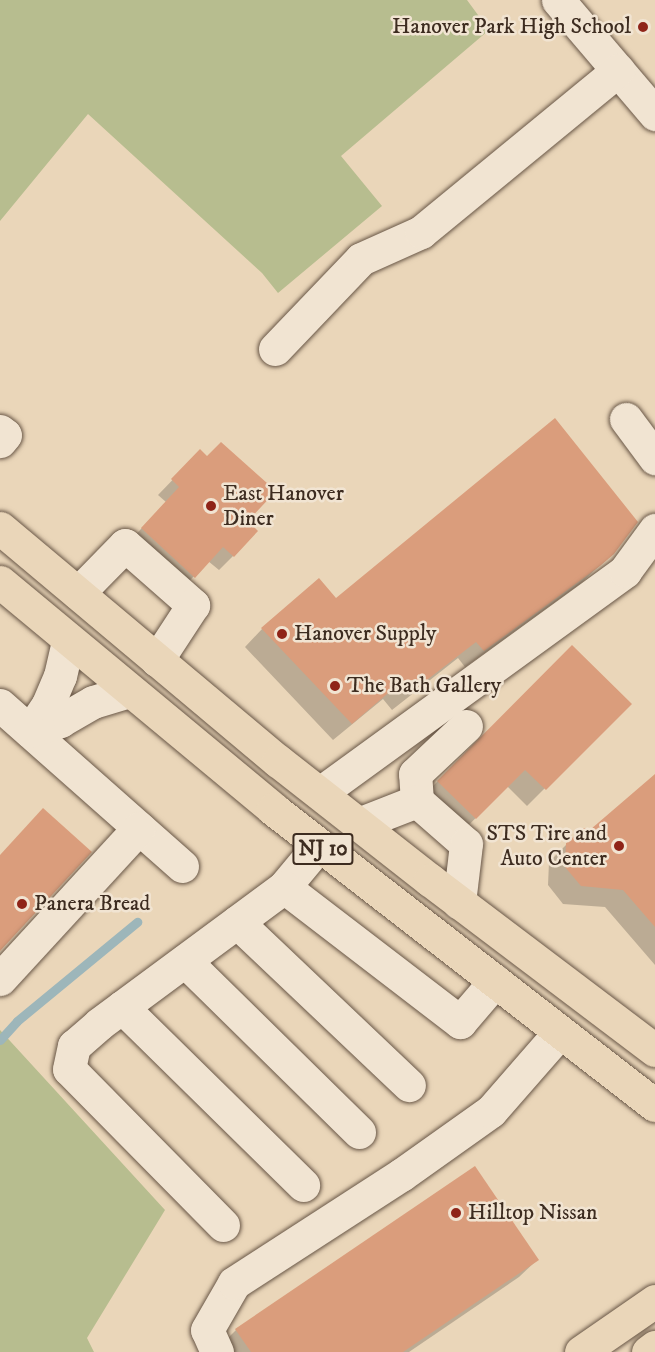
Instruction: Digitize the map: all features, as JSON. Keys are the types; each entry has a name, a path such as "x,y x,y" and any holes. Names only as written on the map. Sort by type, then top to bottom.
{"main road":[{"name":"NJ 10","path":"0,528 320,794 459,903 655,1050"},
{"name":"NJ 10","path":"0,582 129,691 319,845 655,1105"},
{"path":"581,1352 655,1301"},
{"path":"648,1352 655,1347"}],"street":[{"path":"558,0 655,114"},
{"path":"275,350 361,259 421,232 618,70"},
{"path":"626,419 655,458"},
{"path":"320,794 625,572 655,530"},
{"path":"78,593 125,545 193,605 157,660"},
{"path":"30,731 48,704 60,676 68,640"},
{"path":"30,731 60,721 93,702 129,691"},
{"path":"0,705 182,867"},
{"path":"459,903 466,844 417,801 415,774 466,726"},
{"path":"358,824 417,801"},
{"path":"0,979 139,828"},
{"path":"223,1225 69,1069 74,1046 122,1007 284,887 319,845"},
{"path":"284,887 460,1022 495,981"},
{"path":"237,922 410,1085"},
{"path":"185,961 359,1132"},
{"path":"122,1007 303,1185"},
{"path":"217,1352 207,1330 234,1283 401,1175 491,1111 560,1032"}],"green space":[{"path":"0,0 467,0 489,30 341,156 382,206 278,293 262,273 88,114 0,221"},
{"path":"0,1030 165,1210 87,1338 94,1352 0,1352"}],"building":[{"path":"555,418 638,522 614,554 600,566 484,651 476,642 410,693 401,682 352,724 261,628 319,578 336,598"},
{"name":"East Hanover Diner","path":"221,442 276,491 248,521 258,531 234,557 223,547 195,578 141,528 179,487 171,479 200,449 207,456"},
{"path":"572,645 632,704 546,790 525,770 476,819 437,781"},
{"path":"655,774 655,927 623,890 581,886 565,867 566,843 584,828 591,829"},
{"name":"Panera Bread","path":"43,808 92,852 0,951 0,855"},
{"name":"Hilltop Nissan","path":"475,1166 539,1260 403,1352 251,1352 235,1329"}],"waterway":[{"path":"0,1040 17,1021 137,922"}],"place":[{"name":"Hanover Park High School","path":"643,27"},
{"name":"East Hanover Diner","path":"211,506"},
{"name":"Hanover Supply","path":"282,634"},
{"name":"The Bath Gallery","path":"335,686"},
{"name":"STS Tire and Auto Center","path":"619,846"},
{"name":"Panera Bread","path":"22,904"},
{"name":"Hilltop Nissan","path":"456,1213"}]}
